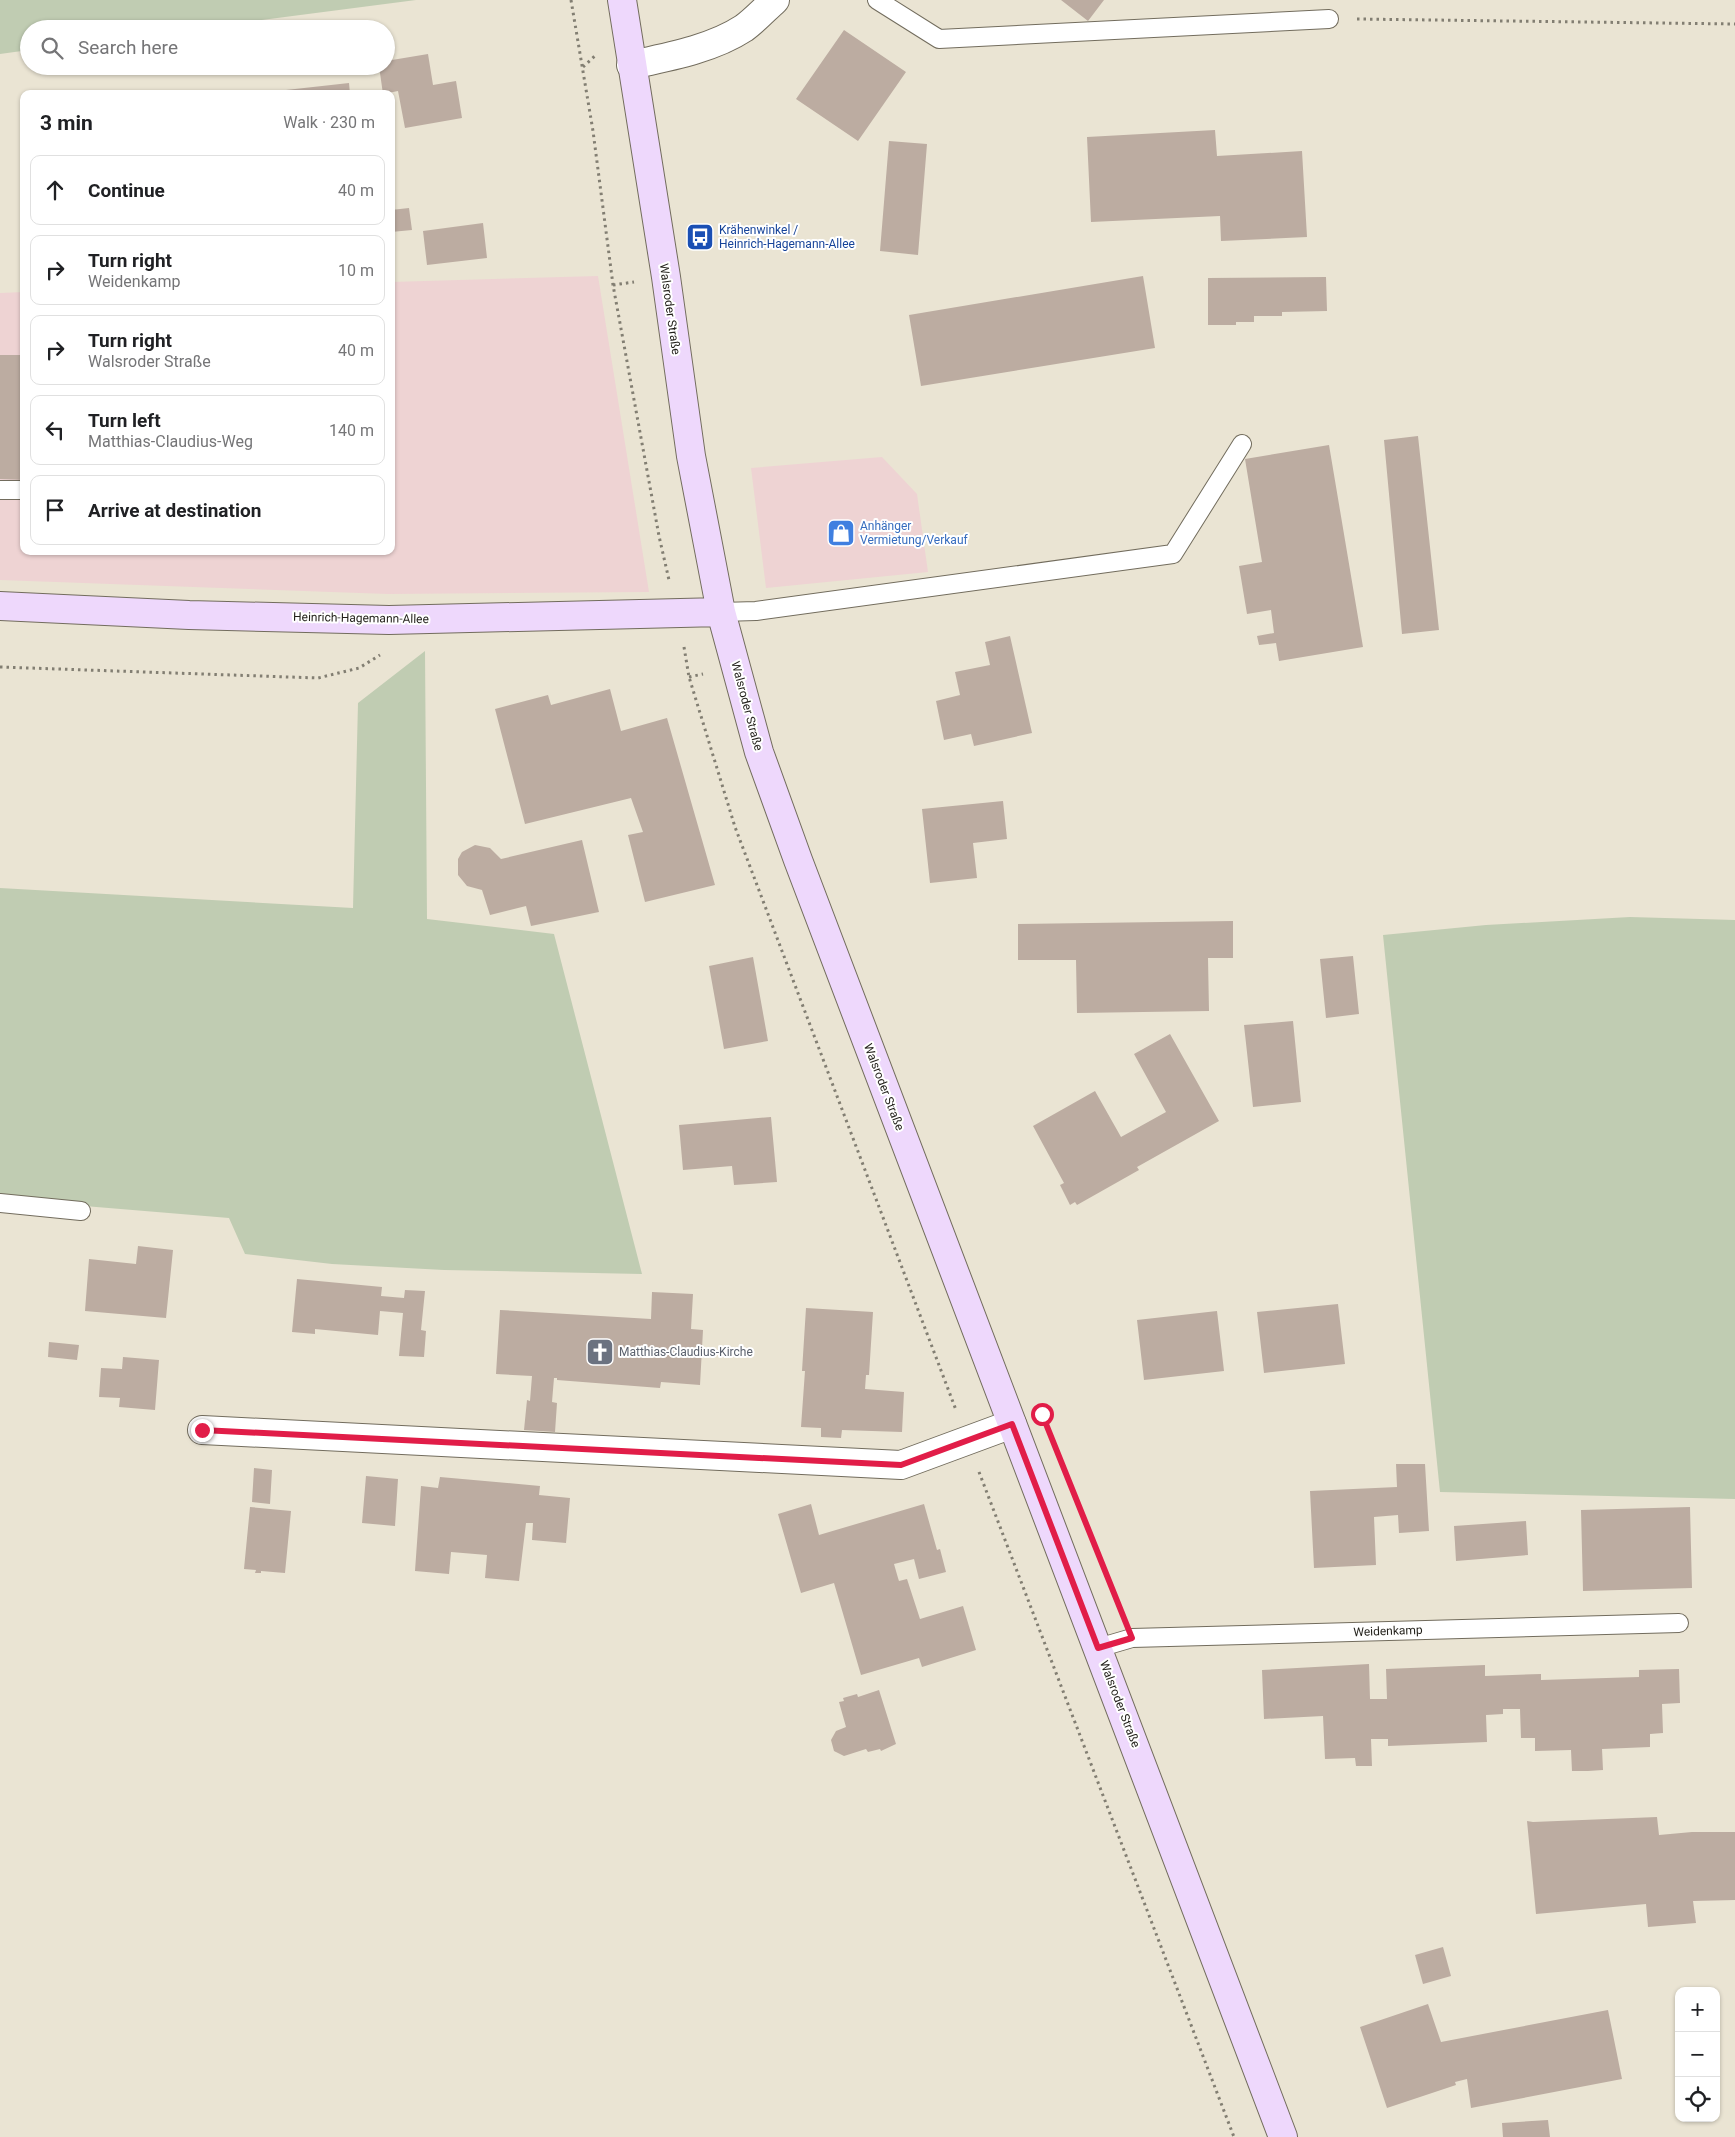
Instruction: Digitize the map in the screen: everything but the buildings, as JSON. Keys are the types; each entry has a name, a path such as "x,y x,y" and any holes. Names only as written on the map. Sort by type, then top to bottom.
{"street":[{"name":"Walsroder Straße","path":"622,0 691,456 722,612 762,761 1283,2137"},
{"path":"631,65 683,54 705,46 744,28 775,0"},
{"name":"Heinrich-Hagemann-Allee","path":"0,606 189,616 390,620 722,612"},
{"path":"202,1430 901,1465 1012,1424"}],"lane":[{"path":"877,0 939,39 1329,19"},
{"path":"722,612 756,611 1173,554 1242,444"},
{"path":"0,490 20,490"},
{"path":"0,1203 81,1211"},
{"name":"Weidenkamp","path":"1098,1648 1132,1638 1679,1623"}],"path":[{"path":"571,0 583,68 613,285 659,536 689,677 735,828 1234,2137"},
{"path":"1329,19 1735,24"},
{"path":"674,648 684,648"},
{"path":"0,667 318,678 359,668 382,654"}],"shaded area":[{"path":"598,276 649,592 388,594 0,580 0,293 20,292 20,555 395,555 395,282"},
{"name":"Anhänger Vermietung/Verkauf","path":"882,457 917,494 928,572 766,588 751,468"}],"green space":[{"path":"0,0 416,0 262,20 20,20 20,51 0,54"},
{"path":"425,651 427,919 554,934 642,1274 444,1270 332,1264 245,1254 229,1218 0,1199 0,888 353,908 358,703"},
{"path":"1630,917 1735,920 1735,1499 1440,1492 1383,935 1486,925"}],"place":[{"name":"Krähenwinkel / Heinrich-Hagemann-Allee","path":"700,237"},
{"name":"Anhänger Vermietung/Verkauf","path":"841,533"},
{"name":"Matthias-Claudius-Kirche","path":"600,1352"}],"route":[{"path":"202,1430 901,1465 1012,1424 1098,1648 1132,1638 1042,1414"}]}
